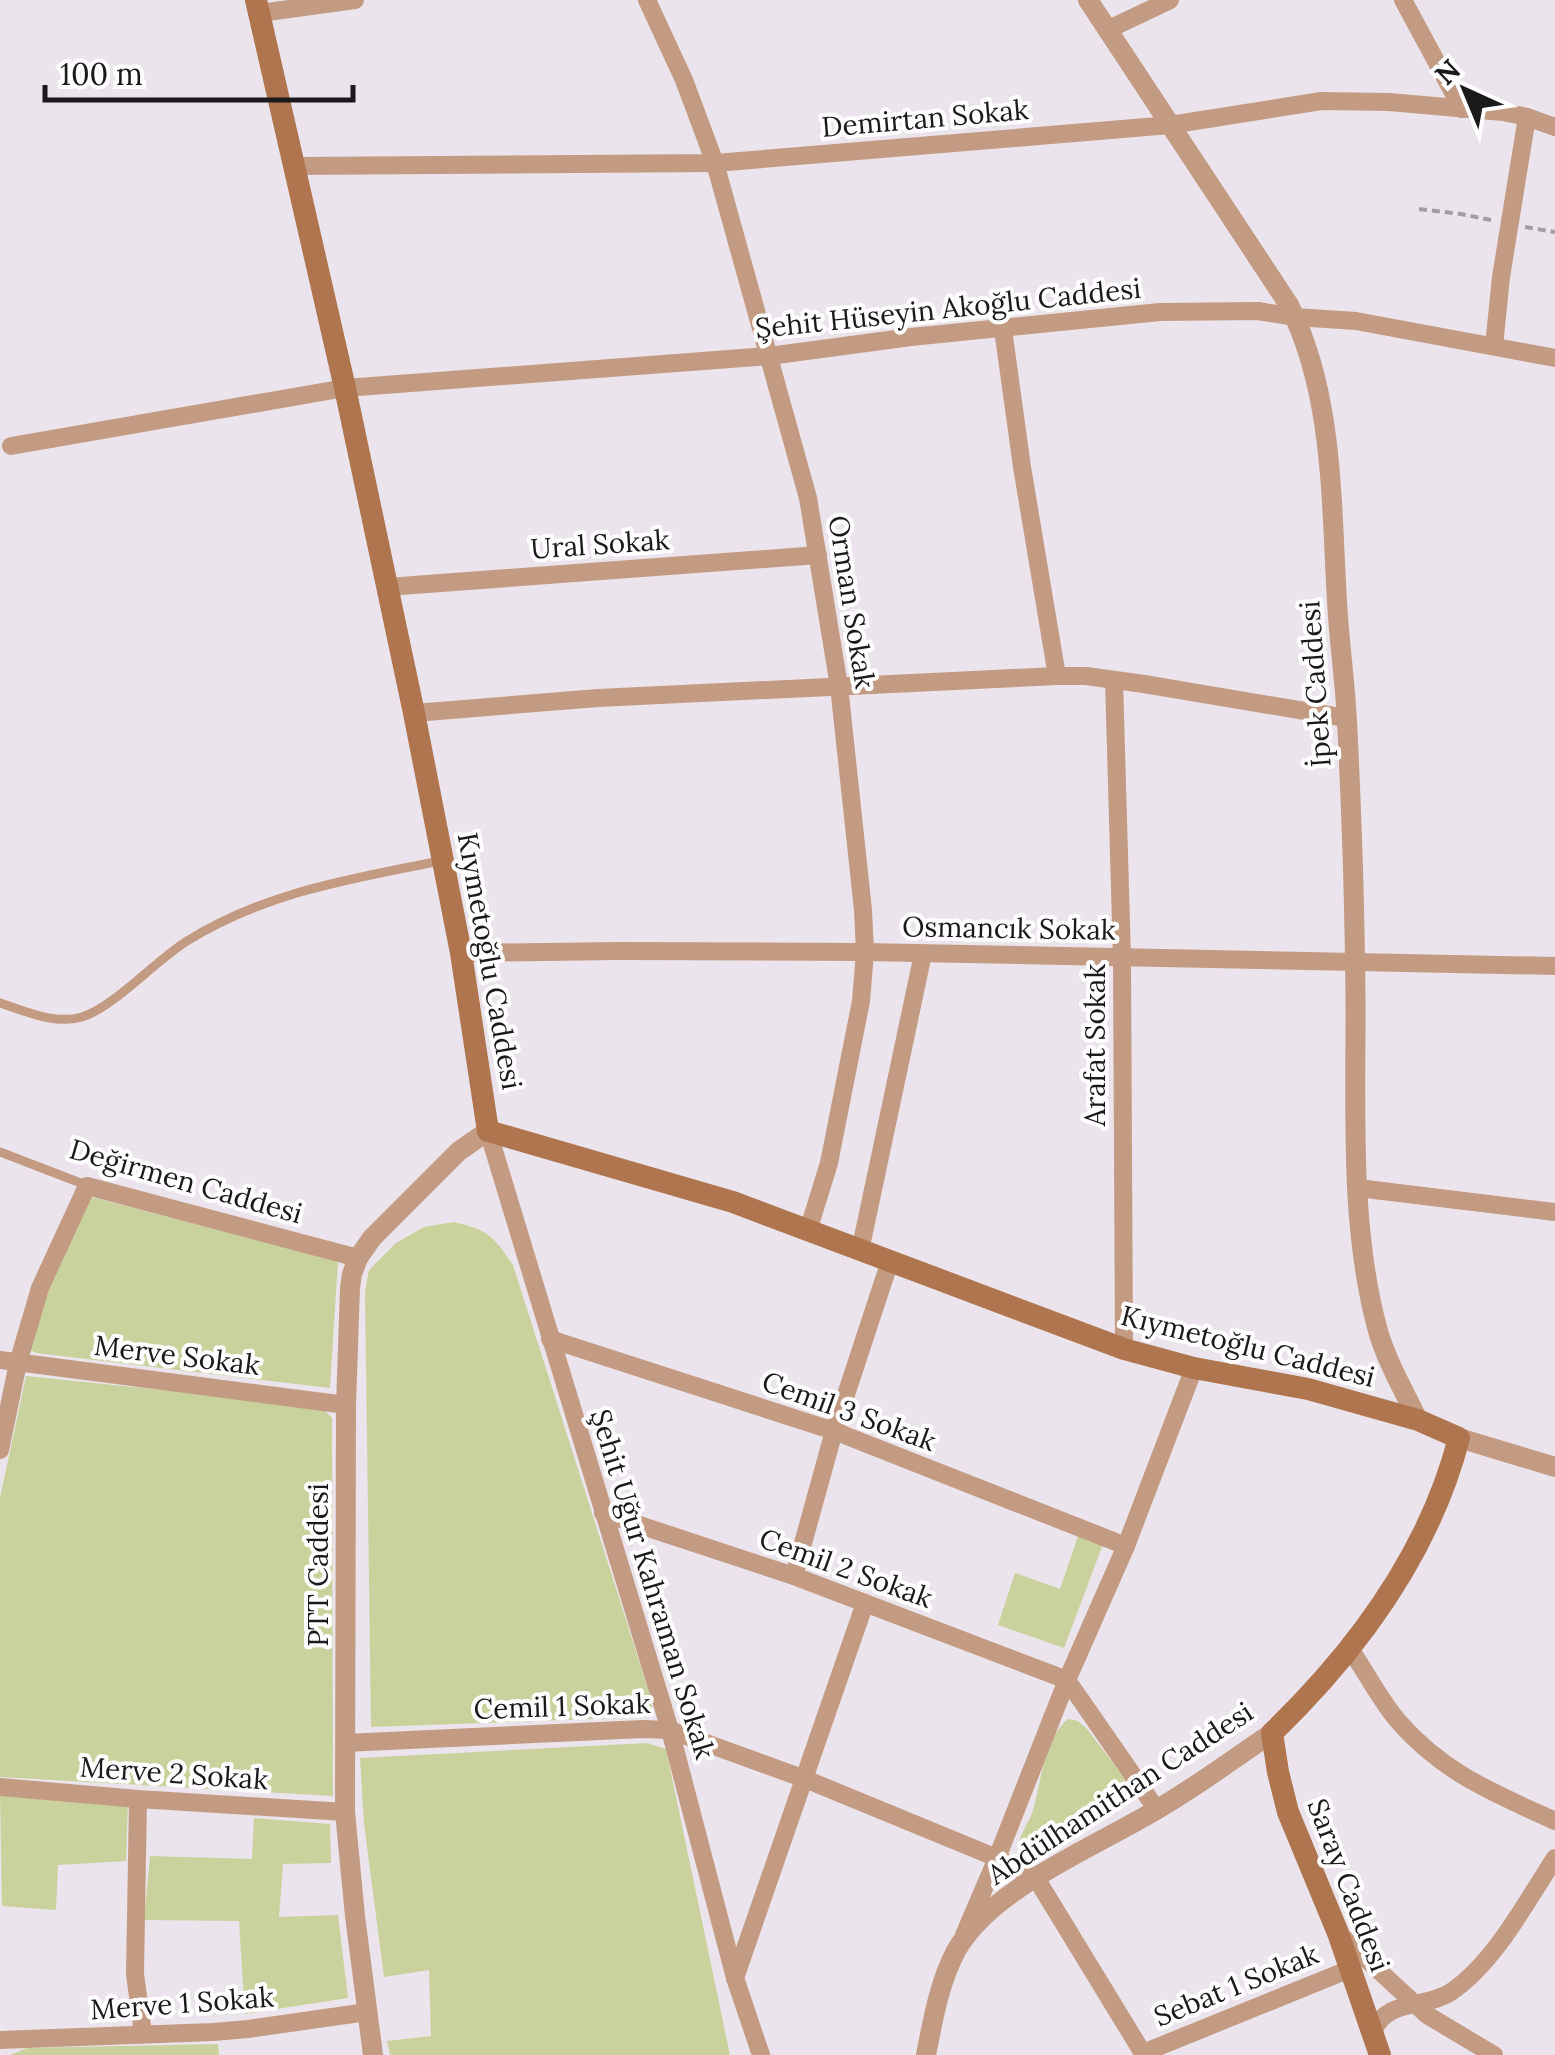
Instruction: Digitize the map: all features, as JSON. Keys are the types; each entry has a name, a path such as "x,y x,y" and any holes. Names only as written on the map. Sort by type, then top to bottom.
{"main road":[{"name":"Kıymetoğlu Caddesi","path":"258,7 414,713 461,953 488,1131 733,1202 1124,1349 1194,1368 1308,1390 1418,1420 1459,1438"},
{"name":"Abdülhamithan Caddesi","path":"1272,1733 1300,1706 1374,1617 1424,1532 1459,1438"},
{"name":"Saray Caddesi","path":"1272,1733 1288,1812 1338,1933 1376,2044"}],"street":[{"path":"258,7 354,0"},
{"name":"Orman Sokak","path":"647,0 684,80 715,164 769,356 808,498 839,686 866,952 861,1000 829,1164 808,1231"},
{"name":"İpek Caddesi","path":"1088,0 1295,317 1310,356 1331,486 1346,718 1362,1240 1379,1334 1418,1420"},
{"path":"1107,30 1170,0"},
{"path":"1403,0 1462,109"},
{"name":"Demirtan Sokak","path":"295,166 715,164 1170,125 1321,100 1503,112 1555,127"},
{"path":"1494,346 1527,117"},
{"name":"Şehit Hüseyin Akoğlu Caddesi","path":"12,446 345,388 769,356 911,337 1160,312 1258,310 1356,321 1555,358"},
{"path":"1002,329 1057,676"},
{"name":"Ural Sokak","path":"387,587 818,555"},
{"path":"414,713 598,698 1057,676 1114,680 1346,718"},
{"name":"Arafat Sokak","path":"1114,680 1122,958 1124,1349"},
{"name":"Osmancık Sokak","path":"461,953 866,952 1555,966"},
{"path":"860,1250 923,954"},
{"name":"PTT Caddesi","path":"373,2055 345,1812 350,1288 358,1258 372,1238 460,1151 488,1131"},
{"name":"Şehit Uğur Kahraman Sokak","path":"488,1131 670,1730 735,1978 761,2055"},
{"path":"0,1450 9,1361 86,1186"},
{"name":"Değirmen Caddesi","path":"86,1186 358,1258"},
{"path":"1358,1188 1555,1212"},
{"path":"794,1576 834,1431 890,1261"},
{"name":"Cemil 3 Sokak","path":"550,1339 834,1431 1126,1546"},
{"name":"Merve Sokak","path":"9,1361 346,1405"},
{"path":"957,1949 1126,1546 1194,1368"},
{"name":"Kıymetoğlu Caddesi","path":"1459,1438 1555,1467"},
{"name":"Cemil 2 Sokak","path":"603,1513 794,1576 1067,1680"},
{"path":"735,1978 865,1603"},
{"path":"1350,1648 1396,1718 1421,1744 1456,1773 1487,1791 1555,1821"},
{"path":"1067,1680 1157,1810"},
{"name":"Cemil 1 Sokak","path":"345,1743 670,1730 805,1779 997,1858 1036,1878"},
{"name":"Abdülhamithan Caddesi","path":"926,2055 944,1979 957,1949 1001,1902 1157,1810 1272,1733"},
{"name":"Merve 2 Sokak","path":"0,1787 345,1812"},
{"path":"138,1800 135,1974 143,2034"},
{"path":"1376,2044 1376,2023 1391,2010 1446,1996 1480,1967 1555,1858"},
{"path":"1036,1878 1144,2054"},
{"path":"1338,1933 1416,2006 1494,2055"},
{"name":"Sebat 1 Sokak","path":"1144,2054 1350,1969"},
{"name":"Merve 1 Sokak","path":"0,2040 248,2029 367,2012"}],"lane":[{"path":"0,1003 58,1020 81,1017 103,1006 176,948 238,913 331,882 443,861"},
{"name":"Değirmen Caddesi","path":"0,1152 86,1186"}],"path":[{"path":"1419,209 1555,232"}],"green space":[{"path":"91,1197 338,1261 330,1388 30,1350 36,1318"},
{"path":"454,1222 489,1236 513,1265 649,1692 652,1709 646,1717 371,1727 365,1292 369,1270 396,1243 424,1227"},
{"path":"26,1376 320,1406 332,1418 333,1796 0,1777 0,1498"},
{"path":"1078,1536 1103,1544 1064,1648 998,1625 1015,1573 1060,1589"},
{"path":"1068,1719 1087,1729 1138,1796 1042,1853 1026,1855 1019,1850 1020,1840 1032,1813 1048,1750"},
{"path":"647,1743 666,1749 730,2055 390,2055 387,2041 431,2036 429,1970 384,1977 364,1824 360,1758"},
{"path":"0,1795 128,1800 126,1861 58,1865 56,1910 2,1906"},
{"path":"254,1818 330,1824 331,1863 283,1864 279,1917 338,1915 348,1998 245,2014 239,1921 144,1920 150,1856 252,1859"},
{"path":"218,2044 219,2055 10,2055 27,2048"}]}
